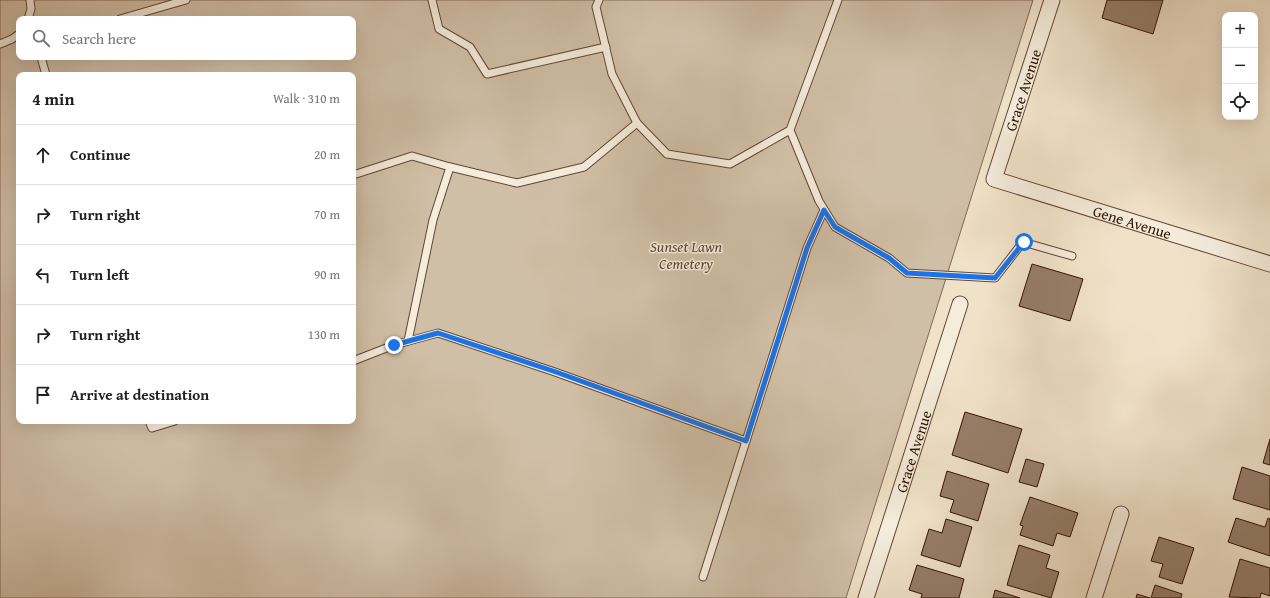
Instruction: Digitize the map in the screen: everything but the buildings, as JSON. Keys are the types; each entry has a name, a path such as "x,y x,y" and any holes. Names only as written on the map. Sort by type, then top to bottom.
{"street":[{"name":"Grace Avenue","path":"994,179 1052,0"},
{"name":"Gene Avenue","path":"994,179 1270,264"},
{"name":"Grace Avenue","path":"866,598 960,304"},
{"path":"1094,598 1121,514"}],"lane":[{"path":"29,16 31,9 30,0"},
{"path":"130,16 186,0"},
{"path":"432,0 439,29 470,46 487,74 606,47"},
{"path":"599,0 596,7 612,74 637,123 667,154 730,164 790,130 838,0"},
{"path":"0,44 16,36"},
{"path":"42,60 45,72"},
{"path":"356,174 412,156 517,183 584,167 637,123"},
{"path":"790,130 818,201 835,227 889,258 907,273 995,278 1024,242 1072,256"},
{"path":"408,341 433,220 450,167"},
{"path":"703,577 807,248 824,210"},
{"path":"356,360 394,345 438,333 556,372 746,441"},
{"path":"150,424 152,428 165,424"}],"green space":[{"name":"Sunset Lawn Cemetery","path":"0,0 1033,0 846,598 0,598"}],"route":[{"path":"394,345 438,333 556,372 746,441 807,248 824,210 835,227 889,258 907,273 995,278 1024,242"}]}
